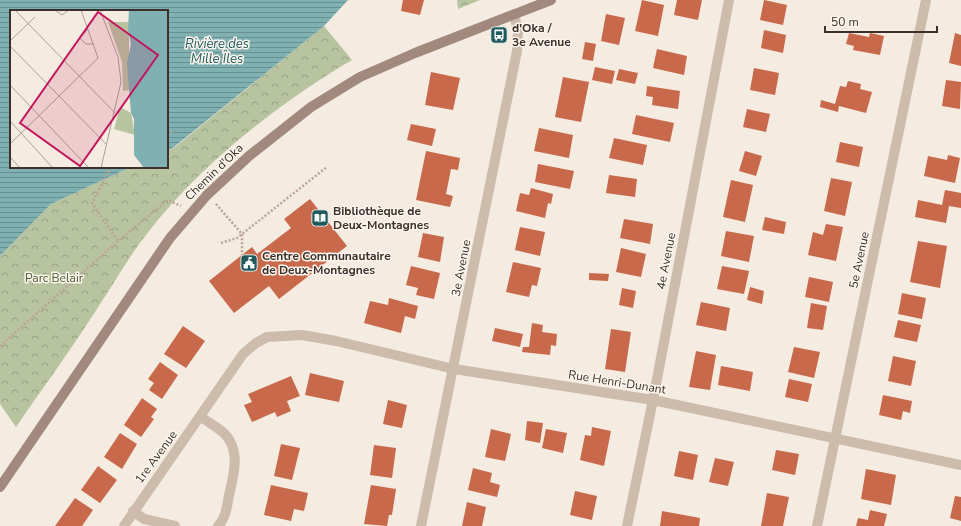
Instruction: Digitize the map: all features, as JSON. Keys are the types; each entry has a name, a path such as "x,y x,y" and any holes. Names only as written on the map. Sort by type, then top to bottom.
{"main road":[{"name":"Chemin d'Oka","path":"0,487 170,238 199,204 236,166 305,111 360,77 414,52 551,0"}],"street":[{"name":"4e Avenue","path":"627,526 653,400 729,0"},
{"name":"5e Avenue","path":"817,526 926,0"},
{"name":"3e Avenue","path":"421,526 518,50 518,31 514,14"},
{"name":"Rue Henri-Dunant","path":"267,337 302,335 336,341 454,369 653,400 961,465"},
{"name":"1re Avenue","path":"124,526 201,417 243,354 256,343 267,337"},
{"path":"201,417 224,433 232,447 236,464 226,513 222,522 218,526"},
{"path":"133,512 144,518 175,526"}],"path":[{"path":"168,134 172,132"},
{"path":"220,243 238,238 327,167"},
{"path":"111,168 92,203 118,242"},
{"path":"0,346 168,200 181,206"},
{"path":"216,204 242,234 242,255"}],"green space":[{"path":"457,0 480,0 458,9"},
{"name":"Parc Belair","path":"324,26 352,60 324,77 269,115 217,159 192,182 170,206 135,250 76,341 16,427 0,404 0,256 51,204 129,168 168,168 168,150 175,147"}],"water":[{"name":"Rivière des Mille Îles","path":"0,0 348,0 324,26 168,150 168,10 10,10 10,168 129,168 51,204 0,256"}],"building":[{"path":"403,0 424,0 420,15 401,11"},
{"path":"642,0 664,5 658,36 635,31"},
{"path":"677,0 702,0 698,20 674,15"},
{"path":"764,0 787,5 783,25 760,20"},
{"path":"606,14 625,18 619,45 601,41"},
{"path":"764,30 786,35 783,53 761,48"},
{"path":"849,33 869,37 870,33 884,36 880,55 853,50 854,46 846,44"},
{"path":"955,33 961,35 961,66 949,63"},
{"path":"585,42 596,44 593,61 582,59"},
{"path":"657,49 687,56 684,75 653,68"},
{"path":"595,67 615,71 612,84 592,80"},
{"path":"754,68 779,73 775,95 750,90"},
{"path":"619,69 638,73 635,84 616,80"},
{"path":"431,72 460,78 453,110 425,105"},
{"path":"563,77 589,82 581,122 555,117"},
{"path":"946,80 961,82 960,109 942,106"},
{"path":"848,81 861,84 860,89 872,92 866,113 839,106 838,112 820,107 821,100 835,104 840,86 846,87"},
{"path":"647,86 680,91 678,109 652,105 653,97 646,96"},
{"path":"747,109 770,114 766,132 743,127"},
{"path":"636,115 674,123 670,142 632,134"},
{"path":"411,124 436,129 432,146 407,140"},
{"path":"539,128 573,135 569,158 534,151"},
{"path":"614,138 647,145 643,165 609,158"},
{"path":"840,142 863,147 859,167 836,162"},
{"path":"426,151 460,158 458,170 451,169 446,194 453,196 450,207 416,200"},
{"path":"745,151 762,156 756,176 739,171"},
{"path":"948,155 960,158 955,183 924,176 928,156 947,160"},
{"path":"538,164 574,171 570,189 535,182"},
{"path":"609,175 637,179 635,197 606,193"},
{"path":"831,178 852,182 845,216 824,211"},
{"path":"731,180 753,185 745,222 723,217"},
{"path":"531,188 553,194 551,204 548,203 545,218 516,211 520,193 529,195"},
{"path":"945,190 961,193 961,208 949,206 946,223 915,217 918,200 942,205"},
{"path":"310,199 347,246 279,299 269,286 234,313 209,281 252,247 257,254 291,228 284,219"},
{"path":"765,217 786,222 784,234 762,230"},
{"path":"624,219 653,224 650,244 620,238"},
{"path":"826,224 843,227 836,261 808,255 813,232 823,235"},
{"path":"520,227 545,232 540,256 515,250"},
{"path":"726,231 754,236 749,262 721,256"},
{"path":"423,233 444,237 440,262 418,257"},
{"path":"918,241 947,246 940,288 910,282"},
{"path":"621,248 646,254 641,277 616,272"},
{"path":"513,262 541,268 537,286 532,285 529,297 506,292"},
{"path":"411,266 440,273 434,299 416,295 418,288 406,285"},
{"path":"722,266 749,271 744,294 717,289"},
{"path":"589,273 609,274 608,281 589,280"},
{"path":"809,277 833,282 829,302 805,297"},
{"path":"750,287 764,291 762,304 747,300"},
{"path":"622,288 636,291 633,308 619,305"},
{"path":"902,293 926,298 922,319 898,314"},
{"path":"389,298 418,306 415,319 405,316 401,333 364,323 370,301 388,305"},
{"path":"701,302 730,308 726,331 696,325"},
{"path":"811,303 827,306 823,330 807,328"},
{"path":"898,320 921,325 917,342 894,337"},
{"path":"532,323 543,325 542,332 557,334 556,346 551,345 550,355 522,352 523,347 529,347"},
{"path":"183,326 205,341 186,368 164,354"},
{"path":"495,328 523,334 520,347 492,341"},
{"path":"611,329 631,332 625,372 605,369"},
{"path":"794,347 820,352 814,378 788,372"},
{"path":"696,351 716,355 710,390 689,387"},
{"path":"893,356 916,361 911,386 888,381"},
{"path":"160,362 178,375 162,399 149,390 154,383 148,379"},
{"path":"721,366 753,372 750,391 718,385"},
{"path":"310,373 344,381 339,402 305,395"},
{"path":"291,376 300,396 287,401 291,411 277,417 275,412 252,422 244,405 252,402 248,394"},
{"path":"789,379 812,384 808,402 785,397"},
{"path":"883,395 912,401 910,413 903,411 901,420 879,415"},
{"path":"142,398 157,409 151,417 154,419 141,437 124,425"},
{"path":"388,400 407,405 402,428 383,424"},
{"path":"527,421 543,423 540,443 525,440"},
{"path":"592,427 611,431 604,466 580,460 585,435 591,436"},
{"path":"491,429 511,434 505,461 485,457"},
{"path":"546,429 567,433 563,453 542,448"},
{"path":"120,433 137,444 122,469 104,457"},
{"path":"281,444 300,448 292,480 274,476"},
{"path":"374,445 396,448 392,478 370,475"},
{"path":"776,450 799,454 795,475 772,470"},
{"path":"679,451 698,455 693,480 674,476"},
{"path":"715,458 734,462 728,486 709,482"},
{"path":"98,466 117,480 100,503 81,490"},
{"path":"473,468 492,473 490,482 500,485 497,497 468,490"},
{"path":"866,469 896,475 891,505 861,499"},
{"path":"271,485 308,493 304,511 294,509 291,521 264,515"},
{"path":"371,485 396,489 392,515 389,515 387,526 364,524"},
{"path":"575,491 597,496 592,520 570,515"},
{"path":"767,493 789,497 783,526 761,526"},
{"path":"955,496 961,497 961,521 950,518"},
{"path":"75,498 93,510 82,526 55,526"},
{"path":"467,502 486,507 482,526 462,526"},
{"path":"870,510 887,514 884,526 856,526 858,518 868,520"},
{"path":"662,511 700,518 699,526 660,526"}],"place":[{"name":"d'Oka / 3e Avenue","path":"499,35"},
{"name":"Bibliothèque de Deux-Montagnes","path":"320,218"},
{"name":"Centre Communautaire de Deux-Montagnes","path":"249,263"}]}
